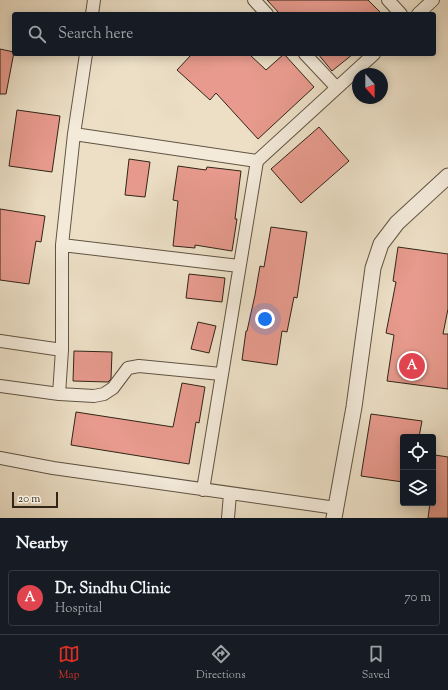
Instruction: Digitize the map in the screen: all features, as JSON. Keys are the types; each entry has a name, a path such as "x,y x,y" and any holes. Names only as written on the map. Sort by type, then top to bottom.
{"street":[{"path":"92,12 94,0"},
{"path":"254,0 265,12"},
{"path":"388,0 399,12"},
{"path":"420,12 433,0"},
{"path":"59,394 62,350 62,244 74,134 86,56"},
{"path":"307,56 337,88"},
{"path":"203,490 257,161 372,56"},
{"path":"74,134 257,161"},
{"path":"0,458 53,468 230,494 335,513 354,407 373,268 381,244 397,223 448,176"},
{"path":"62,244 239,266"},
{"path":"0,341 62,350"},
{"path":"0,386 59,394 94,396 104,394 113,388 128,368 139,366 221,374"},
{"path":"228,518 230,494"}],"building":[{"path":"267,0 368,0 380,12 278,12"},
{"path":"0,49 12,52 13,56 6,94 0,94"},
{"path":"190,56 251,56 266,70 282,56 286,56 314,87 258,139 216,93 210,100 177,70"},
{"path":"320,56 351,56 332,71"},
{"path":"17,110 60,116 52,172 9,166"},
{"path":"319,127 349,161 301,203 271,169"},
{"path":"129,159 150,162 145,197 125,195"},
{"path":"178,166 206,170 207,167 241,171 235,219 237,219 232,251 195,245 195,248 173,246 178,201 173,200"},
{"path":"0,209 45,216 41,242 36,241 29,284 0,280"},
{"path":"271,227 307,232 297,298 294,297 287,332 282,331 277,365 242,360 246,331 255,295 260,266 264,267"},
{"path":"398,247 448,254 448,309 443,334 448,334 448,389 387,381 394,335 386,333 396,282 393,281"},
{"path":"189,274 225,278 222,302 186,298"},
{"path":"198,322 216,326 209,353 191,349"},
{"path":"74,351 112,352 111,379 108,382 73,381"},
{"path":"182,383 205,387 199,423 196,422 189,464 71,445 76,412 173,427"},
{"path":"371,414 422,421 420,434 400,434 400,482 361,476"},
{"path":"436,455 448,457 448,518 428,518 430,506 436,506"}],"place":[{"name":"Dr. Sindhu Clinic","path":"412,366"}]}
